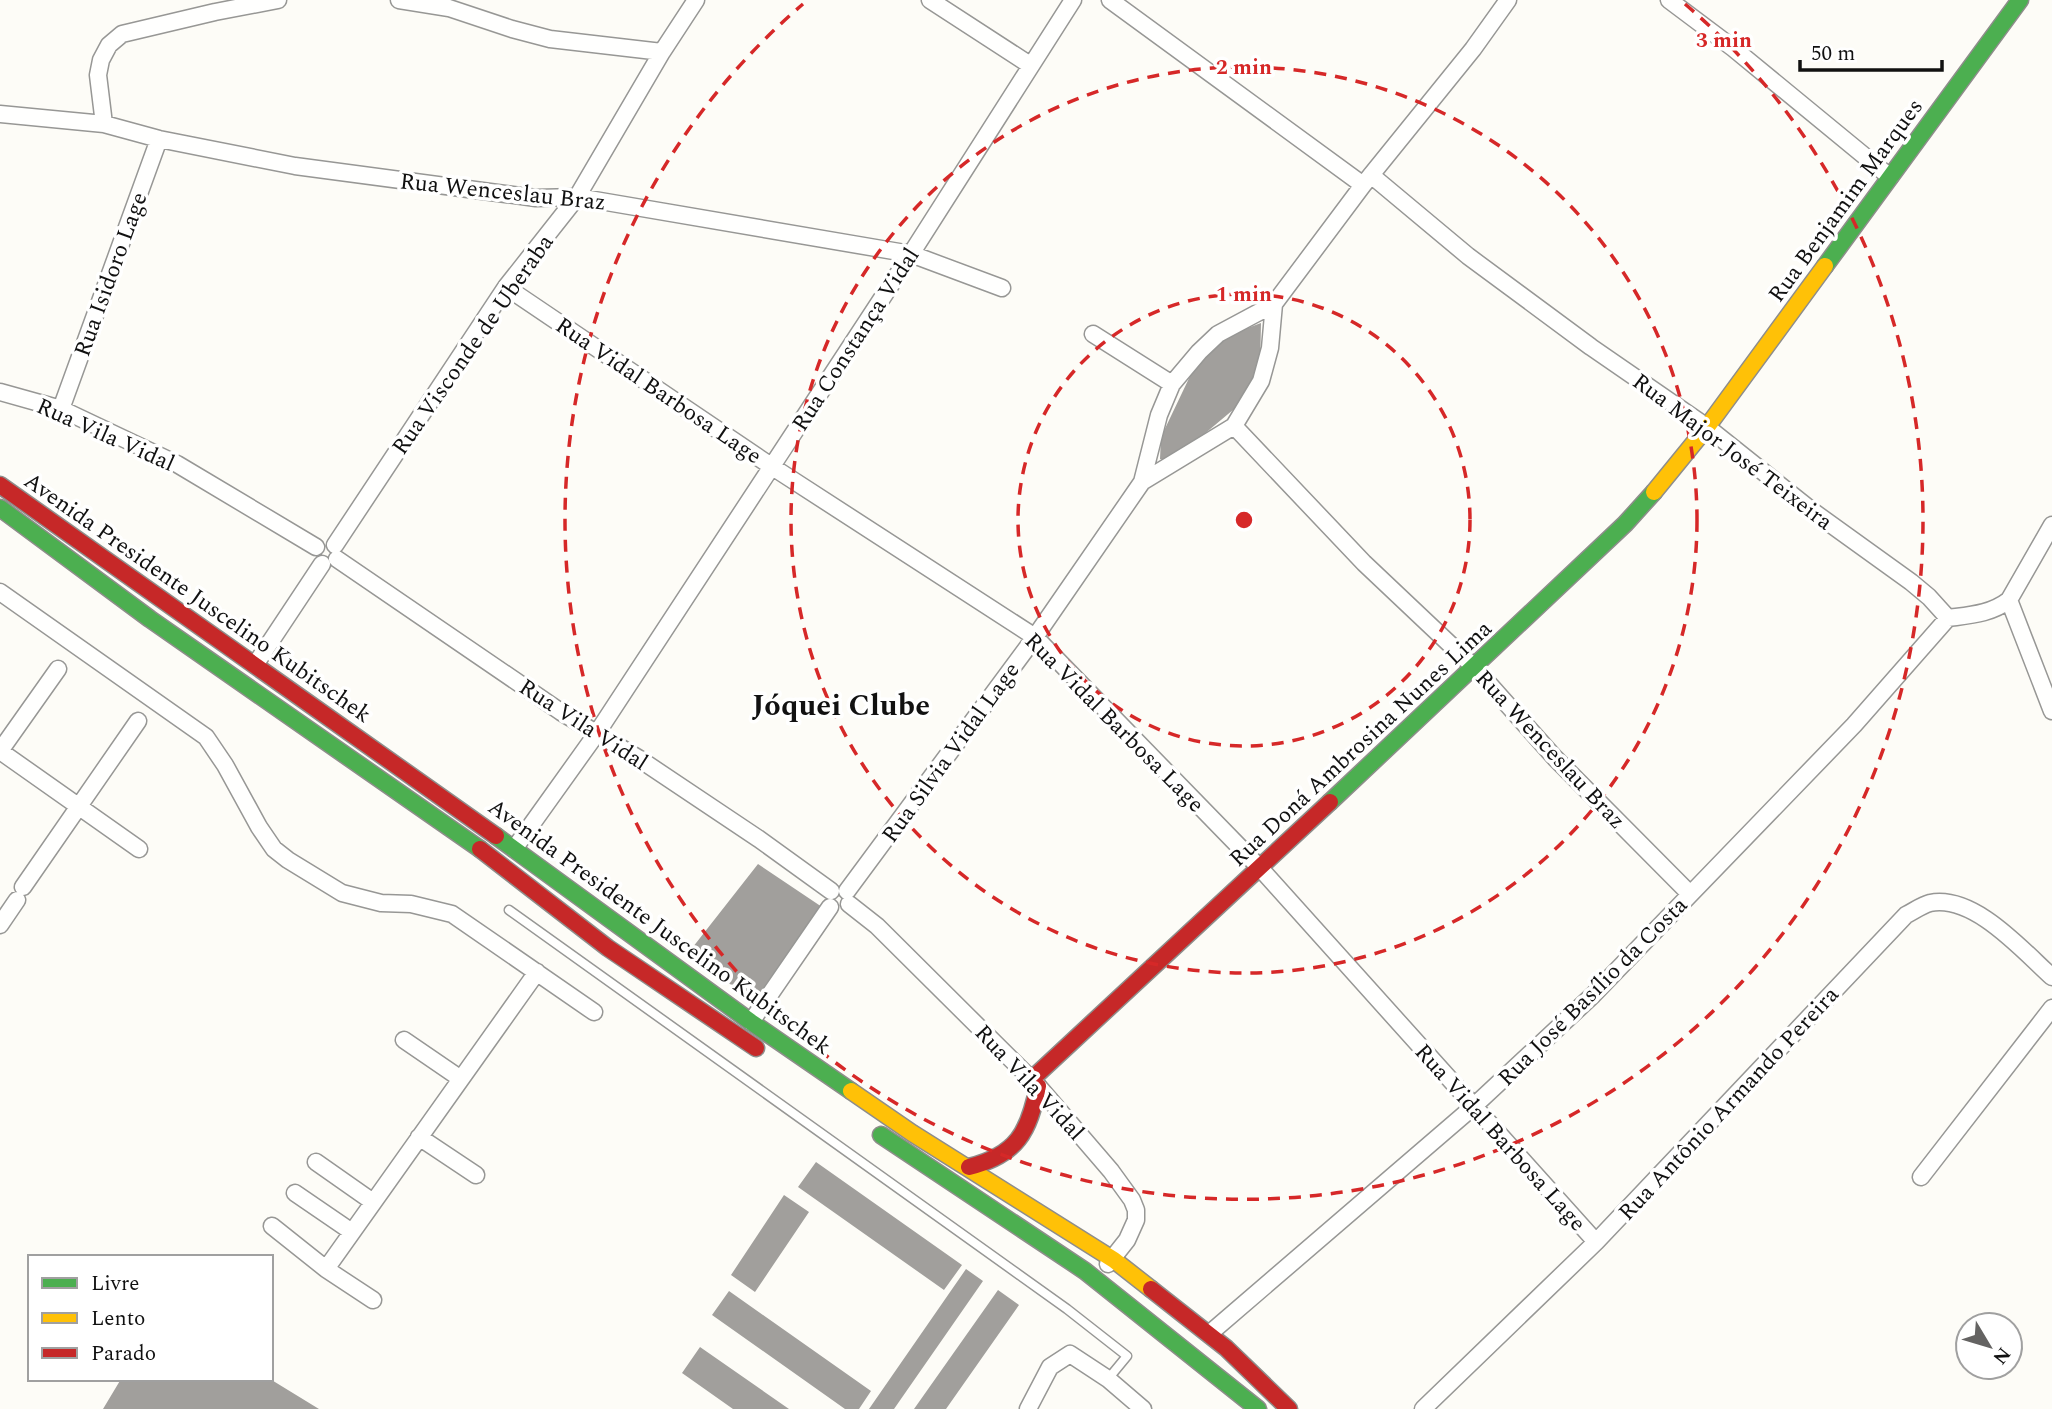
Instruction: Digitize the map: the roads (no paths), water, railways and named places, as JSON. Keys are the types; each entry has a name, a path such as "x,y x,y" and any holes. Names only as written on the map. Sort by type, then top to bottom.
{"main road":[{"name":"Rua Benjamim Marques","path":"1707,427 2020,0"},
{"name":"Rua Doná Ambrosina Nunes Lima","path":"1035,1083 1625,524 1707,427"},
{"name":"Avenida Presidente Juscelino Kubitschek","path":"0,485 514,849 751,1022 912,1133 1114,1260 1209,1335 1289,1409"},
{"name":"Avenida Presidente Juscelino Kubitschek","path":"0,508 150,619 501,864 608,948 769,1057"},
{"path":"969,1167 987,1164 1012,1148 1030,1125 1035,1083"},
{"path":"871,1127 1085,1271 1258,1409"},
{"path":"1114,1260 1112,1276 1116,1295"}],"street":[{"path":"104,124 98,75 109,45 122,34 278,0"},
{"path":"399,0 449,8 512,29 550,38 662,52"},
{"name":"Rua Visconde de Uberaba","path":"255,665 331,556 506,287 576,197 696,0"},
{"path":"930,0 1030,65"},
{"name":"Rua Constança Vidal","path":"514,849 597,733 911,254 1073,0"},
{"name":"Rua Major José Teixeira","path":"1110,0 1367,180 1591,347 1707,427 1811,510 1911,582 1948,618"},
{"path":"1142,482 1159,415 1172,384 1218,334 1273,304 1367,180 1474,49 1508,0"},
{"path":"1669,0 1733,48 1890,177"},
{"name":"Rua Wenceslau Braz","path":"0,114 104,124 159,139 295,166 536,198 576,197 911,254 1002,288"},
{"name":"Rua Isidoro Lage","path":"61,409 159,139"},
{"name":"Rua Vidal Barbosa Lage","path":"506,287 771,466 1035,637 1260,869 1596,1242"},
{"name":"Rua Silvia Vidal Lage","path":"751,1022 839,898 1035,637 1142,482 1234,426 1261,381 1270,348 1273,304"},
{"path":"1093,334 1172,384"},
{"name":"Rua Vila Vidal","path":"0,392 61,409 177,464 316,547 323,542 331,556 561,712 759,839 839,898 886,936 1035,1083 1111,1171 1136,1210 1132,1230 1114,1260"},
{"name":"Rua Wenceslau Braz","path":"1234,426 1364,564 1474,667 1555,758 1690,894"},
{"path":"1948,618 1980,614 1999,608 2009,600 2052,525"},
{"path":"0,592 206,737 225,765 259,827 274,849 288,860 342,893 381,903 411,904 452,914 594,1012"},
{"path":"2009,600 2052,711"},
{"name":"Rua José Basílio da Costa","path":"1209,1335 1473,1107 1593,995 1854,725 1948,618"},
{"path":"58,669 0,751 139,849"},
{"path":"0,925 77,806 138,721"},
{"name":"Rua Antônio Armando Pereira","path":"1423,1409 1596,1242 1906,915 1929,903 1949,902 1967,909 1996,926 2052,977"},
{"path":"326,1269 537,972"},
{"path":"1922,1177 2052,1008"},
{"path":"404,1040 461,1079"},
{"path":"419,1137 475,1175"},
{"path":"316,1162 373,1202"},
{"path":"295,1193 352,1232"},
{"path":"272,1226 326,1269 373,1300"},
{"path":"1085,1271 1102,1268 1114,1260"},
{"path":"1028,1409 1050,1367 1068,1354 1075,1355 1108,1379 1143,1409"}],"lane":[{"path":"509,909 1077,1317 1126,1356 1108,1379"}],"district":[{"name":"Jóquei Clube","path":"841,705"}]}
